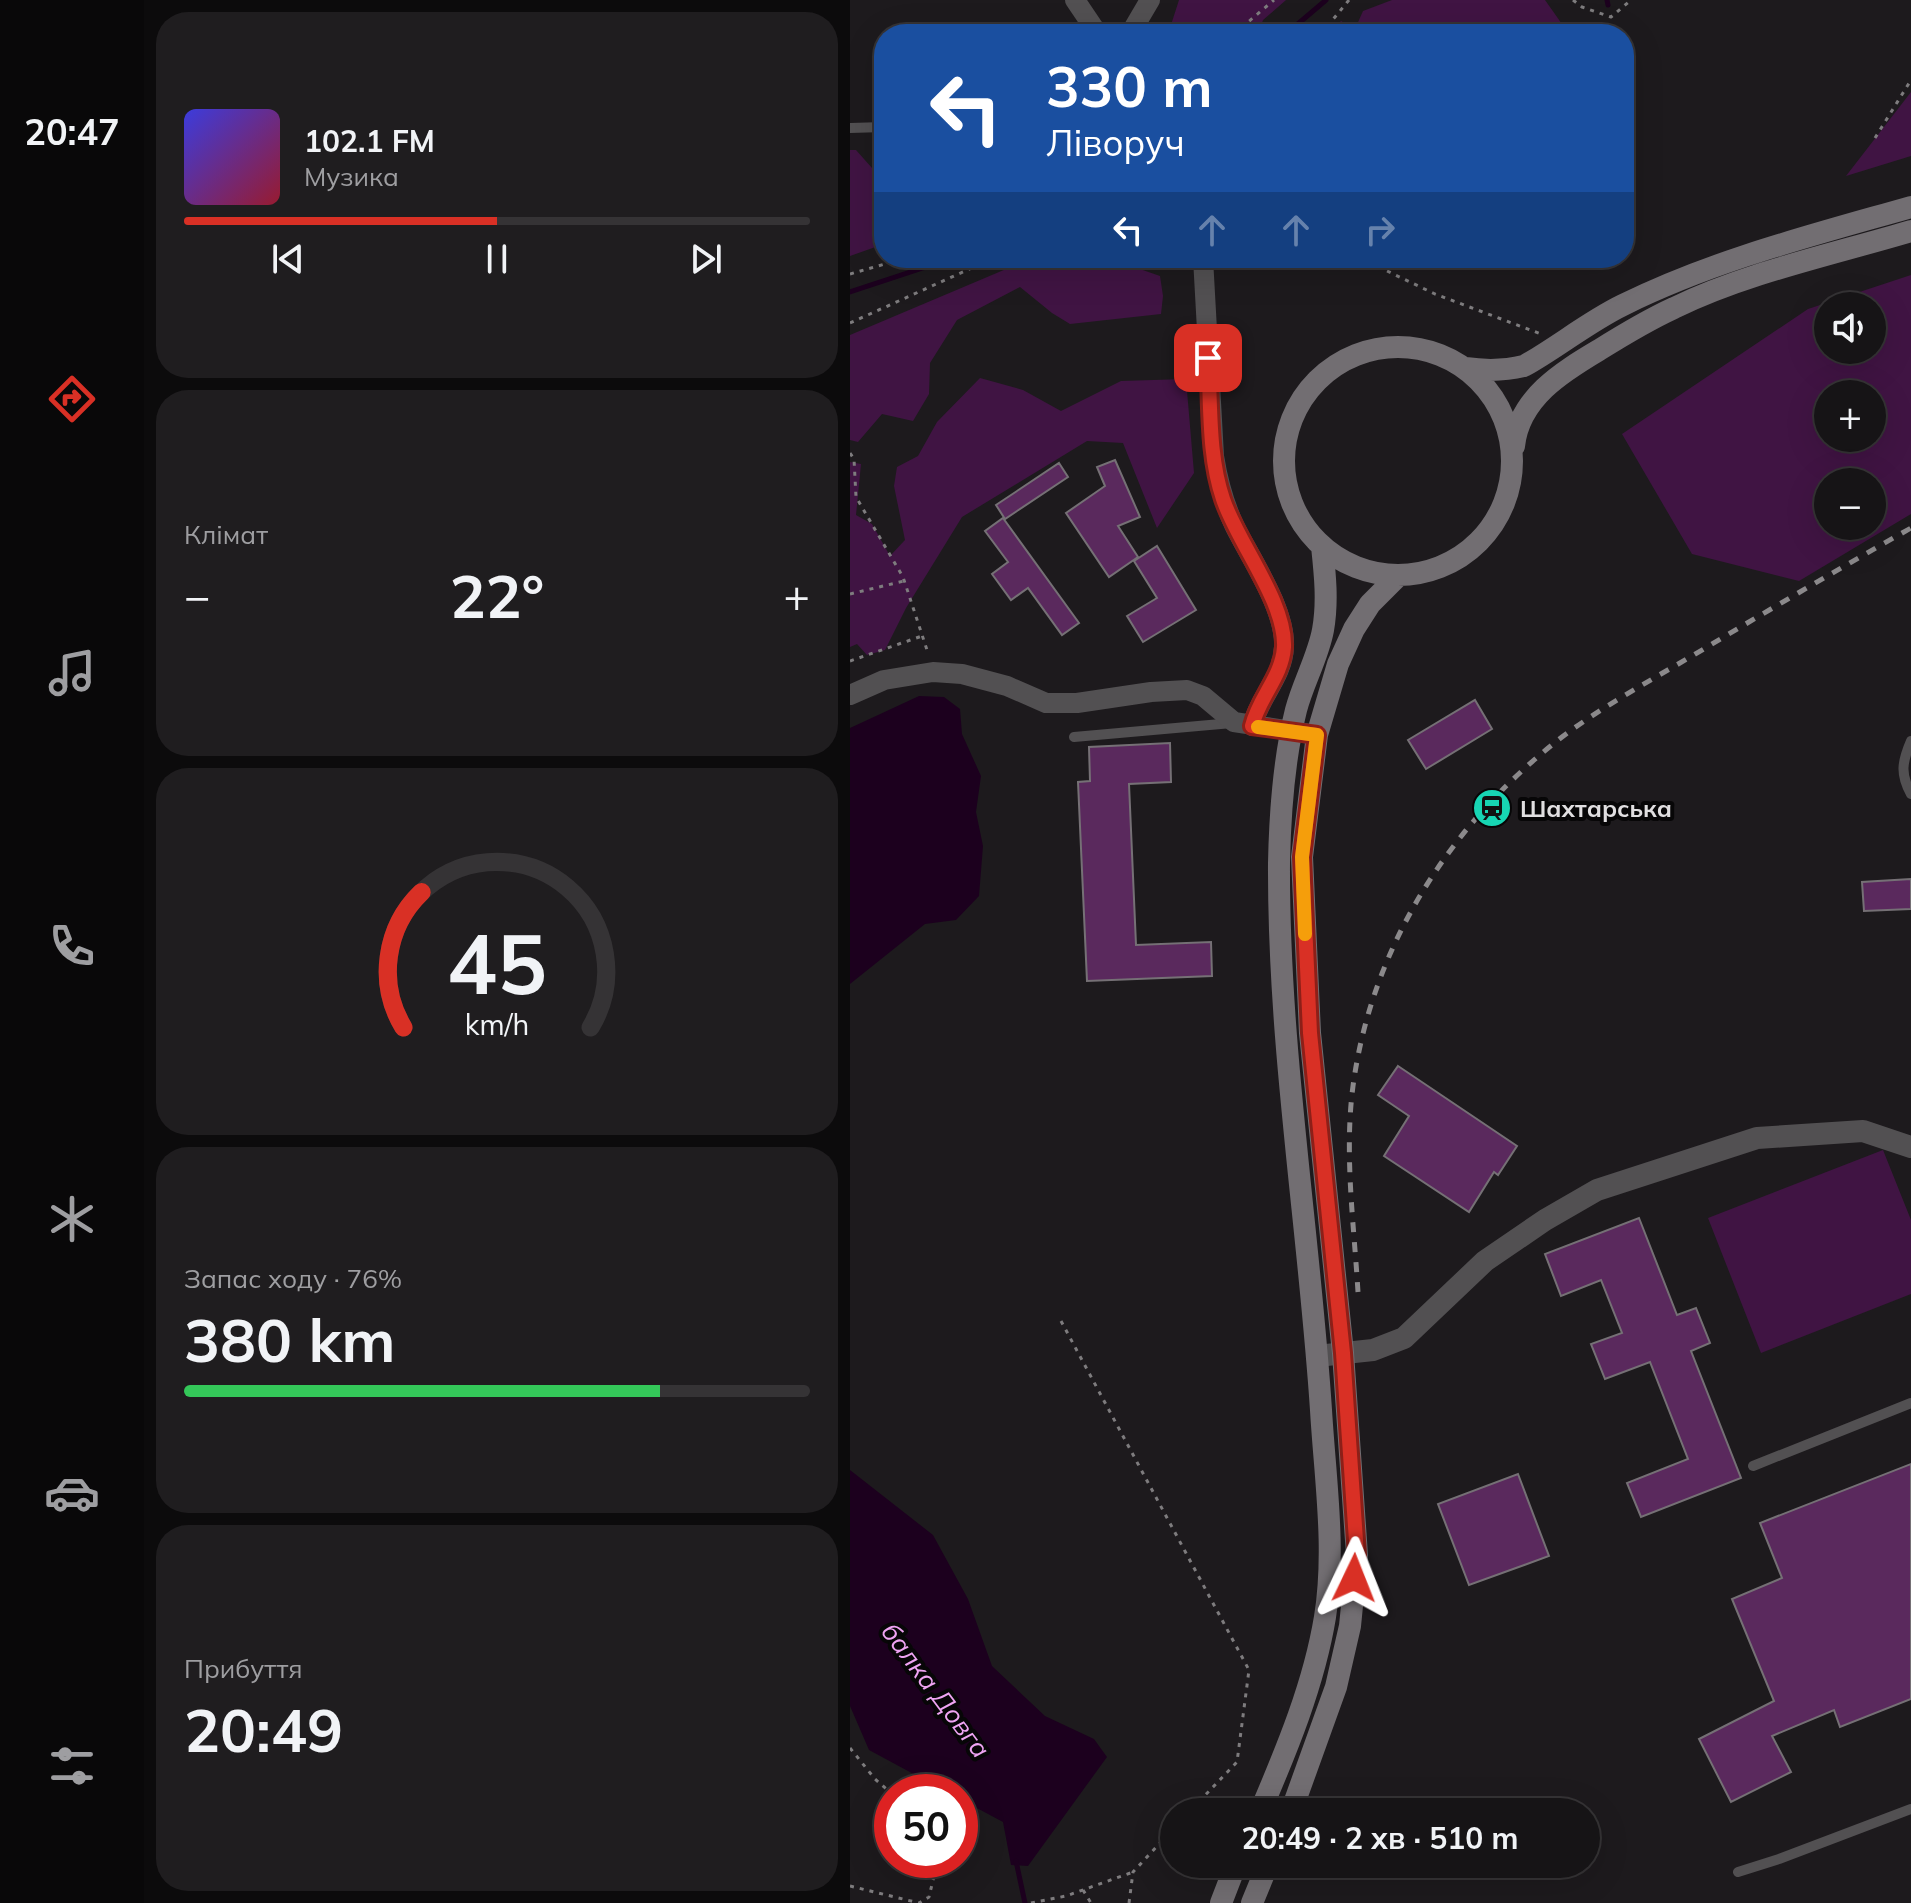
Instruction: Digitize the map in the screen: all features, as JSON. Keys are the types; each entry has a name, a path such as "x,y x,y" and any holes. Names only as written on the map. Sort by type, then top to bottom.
{"main road":[{"path":"1465,368 1498,371 1524,366 1619,307 1690,276 1795,240 1911,207"},
{"path":"1511,479 1510,437 1494,398 1465,368 1437,353 1422,349 1406,346 1375,348 1345,359 1319,377 1300,402 1287,431 1283,462 1289,493 1302,522 1322,546 1358,568 1399,575 1431,571 1460,557 1484,536 1502,510 1511,479 1515,435 1527,409 1547,386 1578,362 1675,307 1792,266 1911,231"},
{"path":"1266,1798 1305,1700 1325,1616 1330,1549 1317,1356 1284,1034 1279,862 1292,731 1323,632 1327,584 1322,546"},
{"path":"1296,1798 1336,1687 1350,1626 1357,1555 1343,1353 1310,1033 1302,857 1317,735 1338,664 1370,604 1399,575"},
{"path":"1221,1903 1231,1878"},
{"path":"1252,1903 1262,1878"}],"street":[{"path":"1075,0 1091,24"},
{"path":"1136,24 1150,0"},
{"path":"1204,268 1217,478 1229,514 1277,612 1284,644 1281,667 1243,724"},
{"path":"850,695 884,680 933,672 962,674 1007,686 1046,703 1077,703 1187,690 1203,696 1243,724 1317,735"},
{"path":"1317,1356 1373,1350 1404,1338 1485,1261 1545,1220 1597,1190 1757,1138 1863,1131 1911,1147"}],"lane":[{"path":"850,128 874,127"},
{"path":"1074,737 1243,724"},
{"path":"1911,741 1903,760 1903,779 1911,794"},
{"path":"1753,1466 1911,1403"},
{"path":"1738,1872 1911,1809"}],"path":[{"path":"1246,24 1274,0"},
{"path":"1329,24 1349,0"},
{"path":"1573,0 1582,7 1611,17 1631,0"},
{"path":"1875,138 1911,80"},
{"path":"850,274 874,267"},
{"path":"850,323 972,268"},
{"path":"1381,268 1435,294 1563,342"},
{"path":"850,453 854,459 856,497 904,581 933,672"},
{"path":"850,594 904,581"},
{"path":"850,661 924,636"},
{"path":"1061,1321 1249,1670 1237,1762 1202,1798"},
{"path":"850,1748 874,1778"},
{"path":"1031,1903 1083,1890 1133,1872 1160,1843"},
{"path":"1129,1903 1133,1872"},
{"path":"850,1886 920,1903 929,1897 934,1878"},
{"path":"1083,1890 1091,1903"}],"shaded area":[{"path":"1179,0 1286,0 1262,24 1171,24"},
{"path":"1392,0 1545,0 1562,24 1357,24 1363,11"},
{"path":"1911,92 1911,156 1846,176"},
{"path":"850,150 856,150 874,170 874,248 850,256"},
{"path":"1008,268 1137,268 1160,276 1163,296 1161,314 1070,324 1020,287 957,320 930,363 929,394 913,421 882,414 858,442 850,440 850,335"},
{"path":"1911,275 1911,514 1886,529 1886,468 1814,468 1814,540 1868,540 1799,581 1692,554 1622,434 1814,307 1814,364 1886,364 1886,292 1860,292"},
{"path":"980,378 1023,390 1061,411 1121,381 1186,379 1194,473 1157,528 1123,443 1087,441 962,517 906,608 885,650 867,655 857,644 850,647 850,462 861,464 856,515 872,524 890,556 905,540 894,486 897,467 918,456 937,422"},
{"path":"1883,1150 1911,1220 1911,1294 1761,1353 1708,1218"}],"water":[{"path":"919,696 944,697 960,709 962,734 981,776 976,812 983,846 979,896 956,920 925,924 850,984 850,728"},
{"path":"850,1470 933,1535 968,1599 992,1666 1045,1716 1094,1739 1107,1757 1028,1866 1011,1865 1003,1822 978,1809 978,1774 914,1774 869,1750 850,1706"}],"building":[{"path":"1115,460 1140,517 1118,526 1138,557 1109,577 1066,513 1105,486 1097,467"},
{"path":"1059,463 1068,477 1005,519 996,505"},
{"path":"1003,518 1079,623 1062,635 1028,588 1011,600 992,574 1008,562 985,531"},
{"path":"1157,546 1196,610 1143,642 1127,616 1157,598 1134,561"},
{"name":"Шахтарська","path":"1475,700 1492,729 1426,769 1408,740"},
{"path":"1170,743 1171,782 1129,784 1136,945 1211,942 1212,976 1087,981 1078,782 1090,781 1089,747"},
{"path":"1911,879 1911,909 1864,911 1862,882"},
{"path":"1398,1066 1517,1146 1498,1175 1494,1172 1469,1212 1384,1156 1409,1116 1378,1095"},
{"path":"1639,1218 1677,1315 1696,1308 1710,1343 1691,1351 1741,1478 1641,1517 1627,1483 1688,1459 1650,1362 1605,1379 1591,1344 1622,1333 1601,1280 1561,1296 1545,1254"},
{"path":"1911,1464 1911,1699 1840,1727 1834,1710 1772,1736 1791,1772 1731,1802 1699,1739 1774,1701 1732,1599 1782,1578 1760,1523"},
{"path":"1518,1474 1549,1556 1469,1585 1438,1504"}],"waterway":[{"path":"1298,24 1326,0"},
{"path":"1607,0 1608,5"},
{"path":"850,292 923,268"},
{"name":"балка Довга","path":"1016,1861 1025,1903"}],"railway":[{"path":"1358,1292 1349,1137 1353,1086 1363,1034 1378,984 1398,936 1452,848 1485,808 1522,771 1579,725 1633,690 1911,528"}],"slow traffic":[{"path":"1258,727 1317,735 1302,857 1305,934"}],"place":[{"name":"Шахтарська","path":"1492,808"}],"route":[{"path":"1208,358 1214,456 1223,501 1261,574 1277,612 1284,644 1281,667 1261,700 1252,726 1317,735 1302,857 1310,1033 1343,1353 1357,1555 1354,1578"}]}
